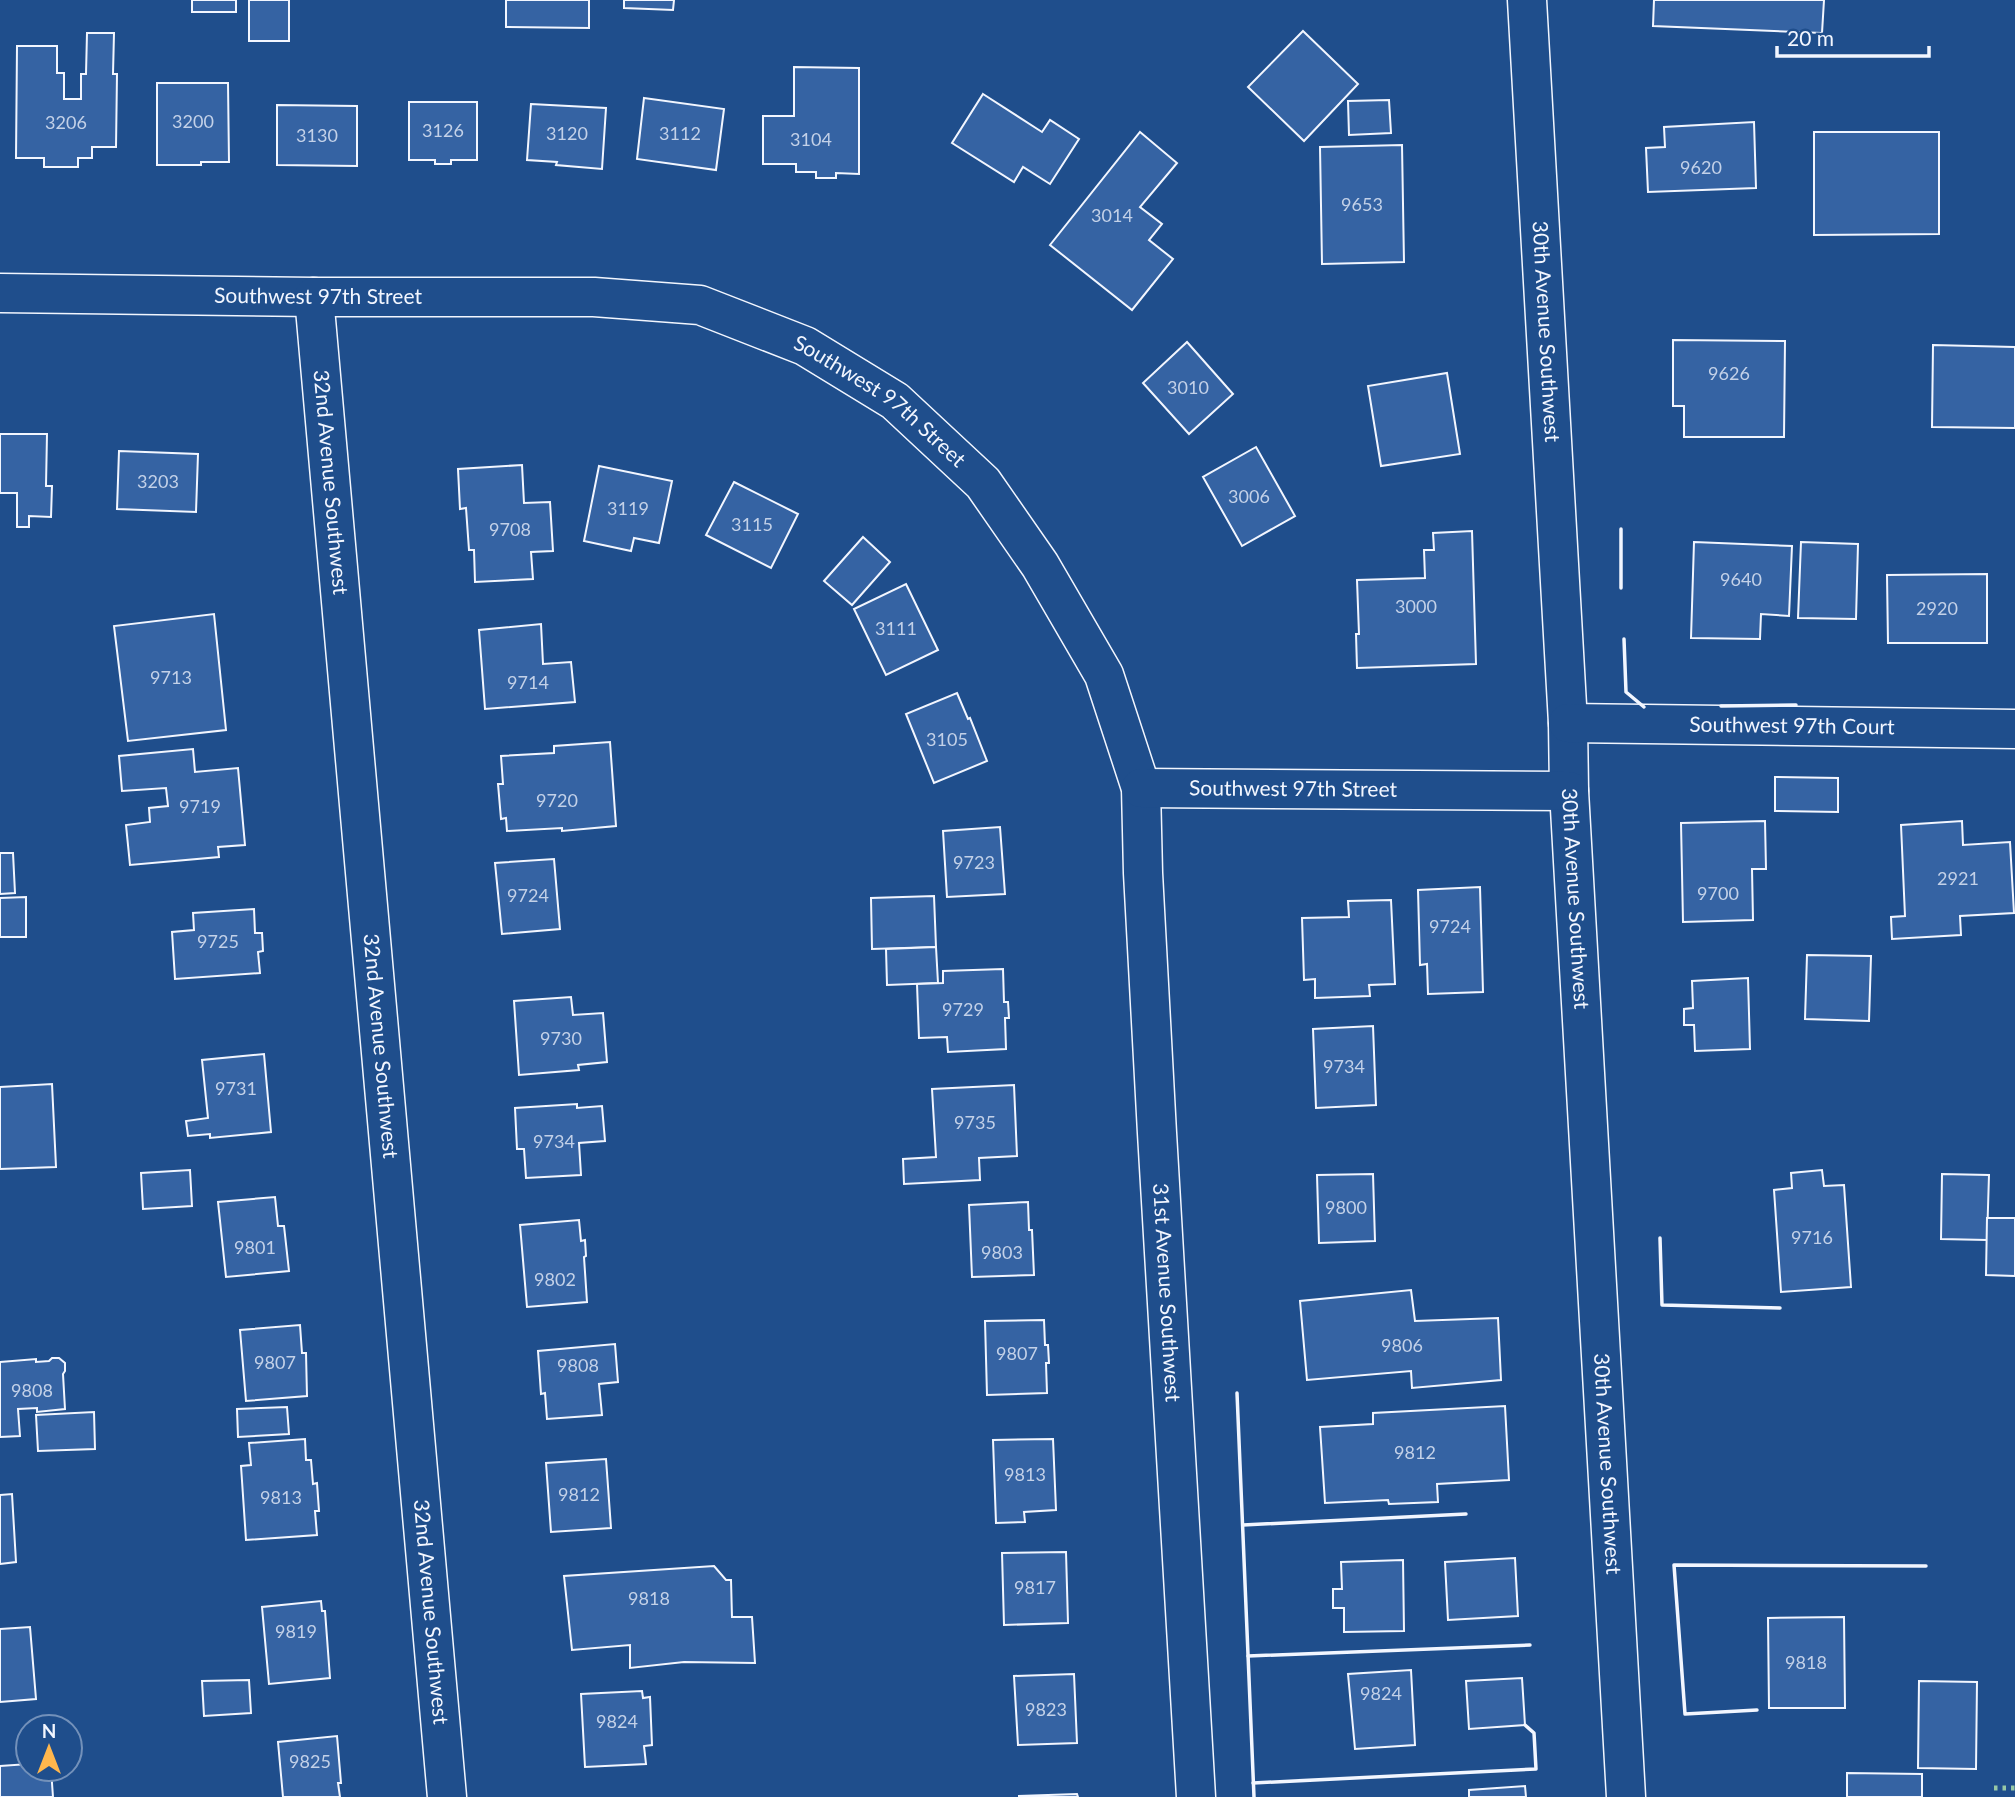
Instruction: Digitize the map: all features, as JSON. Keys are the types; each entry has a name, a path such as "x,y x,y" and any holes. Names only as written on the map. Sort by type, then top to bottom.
{"street":[{"name":"30th Avenue Southwest","path":"1527,0 1626,1797"},
{"name":"Southwest 97th Street","path":"0,293 594,297 701,305 805,346 895,401 983,483 1040,565 1104,675 1141,788 1569,791"},
{"name":"32nd Avenue Southwest","path":"314,297 447,1797"},
{"name":"Southwest 97th Court","path":"1568,723 2015,729"},
{"name":"31st Avenue Southwest","path":"1141,788 1151,1024 1196,1797"}],"building":[{"path":"192,0 236,0 236,12 192,12"},
{"path":"249,0 289,0 289,41 249,41"},
{"path":"506,0 589,0 589,28 506,27"},
{"path":"624,0 674,0 673,10 624,8"},
{"path":"1654,0 1824,0 1822,33 1653,26"},
{"path":"1303,31 1358,84 1304,141 1248,87"},
{"path":"87,33 114,33 113,74 117,74 116,147 92,147 92,158 78,158 78,167 44,167 44,158 16,158 17,46 57,46 57,73 64,73 64,99 81,99 81,74 86,74"},
{"path":"794,67 859,68 859,174 836,173 836,178 816,178 816,172 796,172 796,164 763,164 763,116 794,116"},
{"path":"157,83 228,83 229,162 157,165"},
{"path":"983,94 1042,132 1050,120 1079,139 1050,184 1023,167 1014,182 952,143"},
{"path":"644,98 724,109 716,170 637,159"},
{"path":"1389,100 1391,133 1349,135 1348,101"},
{"path":"409,102 477,102 477,160 451,160 451,164 435,164 435,160 409,160"},
{"path":"531,104 606,108 602,169 527,160"},
{"path":"277,105 357,106 357,166 277,165"},
{"path":"1754,122 1756,188 1648,192 1646,148 1665,147 1664,127"},
{"path":"1140,132 1177,163 1140,207 1162,224 1149,240 1173,259 1132,310 1050,245"},
{"path":"1814,132 1939,132 1939,234 1814,235"},
{"path":"1402,145 1404,262 1322,264 1320,147"},
{"path":"1673,340 1785,341 1784,437 1684,437 1684,406 1673,406"},
{"path":"1187,342 1233,394 1189,434 1143,383"},
{"path":"1933,345 2015,347 2015,428 1932,427"},
{"path":"1447,373 1460,454 1381,466 1368,386"},
{"path":"0,434 47,434 46,486 52,486 51,517 29,516 29,527 17,527 17,493 0,493"},
{"path":"1256,447 1295,516 1242,546 1203,477"},
{"path":"119,451 198,454 196,512 117,509"},
{"path":"522,465 524,503 550,502 553,551 531,552 533,579 475,582 474,550 469,550 466,508 460,509 458,469"},
{"path":"599,466 672,481 659,543 634,538 631,551 584,541"},
{"path":"734,482 798,514 771,568 706,535"},
{"path":"1472,531 1476,664 1357,668 1357,580 1425,578 1424,550 1434,550 1433,533"},
{"path":"863,537 890,562 852,605 824,581"},
{"path":"1694,542 1792,546 1789,616 1761,614 1760,639 1691,638"},
{"path":"1801,542 1858,544 1856,619 1798,618"},
{"path":"1987,574 1987,643 1888,643 1887,575"},
{"path":"906,584 938,650 886,675 854,609"},
{"path":"214,614 226,730 128,741 114,626"},
{"path":"541,624 543,664 571,662 575,702 485,709 479,630"},
{"path":"957,693 987,761 934,783 906,714"},
{"path":"610,742 616,826 562,831 562,828 507,831 506,818 501,819 498,784 503,784 501,756 554,753 554,746"},
{"path":"193,749 195,772 238,768 245,845 218,847 219,857 130,865 126,825 150,822 149,808 168,806 166,788 122,791 119,756"},
{"path":"1775,777 1838,778 1838,812 1775,811"},
{"path":"1765,821 1766,869 1752,869 1753,920 1683,922 1681,823"},
{"path":"1962,821 1963,845 2010,842 2014,913 1960,916 1961,935 1892,939 1891,917 1905,916 1901,825"},
{"path":"1000,827 1005,894 947,897 943,831"},
{"path":"0,853 13,853 15,893 0,894"},
{"path":"554,859 560,929 502,934 495,863"},
{"path":"1480,887 1483,992 1428,994 1427,964 1420,965 1418,890"},
{"path":"934,896 936,947 872,949 871,898"},
{"path":"26,897 26,937 0,937 0,898"},
{"path":"1391,900 1395,984 1369,985 1370,996 1315,998 1315,979 1304,980 1302,918 1349,917 1348,901"},
{"path":"254,909 255,933 262,933 263,951 258,952 260,973 175,979 172,932 194,930 193,913"},
{"path":"936,947 938,983 887,985 886,949"},
{"path":"1807,955 1871,956 1869,1021 1805,1019"},
{"path":"1003,969 1004,1002 1008,1002 1009,1018 1005,1018 1006,1049 948,1052 947,1037 919,1038 917,984 943,983 943,971"},
{"path":"1748,978 1750,1049 1695,1051 1694,1025 1684,1025 1684,1009 1693,1008 1692,981"},
{"path":"571,997 573,1015 603,1013 607,1062 578,1065 579,1070 519,1075 514,1001"},
{"path":"1373,1026 1376,1105 1316,1108 1313,1029"},
{"path":"264,1054 271,1132 210,1138 210,1134 188,1136 186,1121 208,1118 202,1060"},
{"path":"52,1084 56,1167 0,1169 0,1087"},
{"path":"1014,1085 1017,1156 979,1158 980,1180 904,1184 903,1159 936,1157 932,1089"},
{"path":"577,1104 577,1108 602,1106 605,1141 579,1143 581,1175 526,1178 524,1149 517,1149 515,1108"},
{"path":"190,1170 192,1206 143,1209 141,1173"},
{"path":"1822,1170 1824,1186 1844,1185 1851,1287 1781,1292 1774,1190 1792,1188 1791,1173"},
{"path":"1373,1174 1375,1241 1319,1243 1317,1175"},
{"path":"1942,1174 1989,1175 1987,1240 1941,1239"},
{"path":"275,1197 278,1226 284,1226 289,1271 226,1277 218,1202"},
{"path":"1028,1202 1034,1275 972,1277 969,1205"},
{"path":"1987,1218 2015,1218 2015,1276 1986,1275"},
{"path":"579,1220 581,1241 585,1240 587,1302 527,1307 520,1225"},
{"path":"1411,1290 1415,1321 1498,1318 1501,1380 1412,1388 1411,1371 1307,1380 1300,1301"},
{"path":"1044,1320 1049,1363 1046,1363 1047,1393 987,1395 985,1321"},
{"path":"300,1325 302,1353 306,1353 307,1396 246,1401 240,1330"},
{"path":"615,1344 618,1382 599,1384 602,1415 547,1419 545,1393 541,1394 538,1351"},
{"path":"59,1358 65,1363 65,1409 37,1412 37,1408 18,1409 20,1436 0,1437 0,1362 36,1359 36,1362 49,1361"},
{"path":"1505,1406 1509,1480 1437,1484 1438,1502 1389,1504 1388,1500 1325,1503 1320,1427 1373,1424 1373,1413"},
{"path":"287,1407 289,1434 238,1437 237,1409"},
{"path":"94,1412 95,1449 38,1451 36,1415"},
{"path":"305,1439 306,1460 311,1460 313,1484 317,1483 317,1535 246,1540 241,1466 251,1465 249,1443"},
{"path":"1053,1439 1056,1510 1024,1512 1025,1522 996,1523 993,1440"},
{"path":"606,1459 611,1528 551,1532 546,1463"},
{"path":"12,1494 16,1562 0,1564 0,1495"},
{"path":"1066,1552 1068,1623 1004,1625 1002,1553"},
{"path":"1515,1558 1518,1616 1448,1620 1445,1562"},
{"path":"1403,1560 1404,1631 1344,1632 1344,1608 1333,1608 1333,1589 1342,1589 1341,1562"},
{"path":"714,1566 726,1580 731,1580 732,1617 752,1617 755,1663 684,1662 630,1668 630,1645 572,1650 564,1576"},
{"path":"321,1601 322,1611 325,1611 330,1678 269,1684 262,1607"},
{"path":"1844,1617 1845,1708 1769,1708 1768,1618"},
{"path":"30,1627 36,1699 0,1702 0,1629"},
{"path":"1411,1670 1415,1745 1355,1749 1348,1674"},
{"path":"1074,1674 1077,1743 1018,1745 1014,1676"},
{"path":"1522,1678 1525,1725 1469,1729 1466,1681"},
{"path":"249,1680 251,1713 204,1716 202,1681"},
{"path":"1919,1681 1977,1682 1976,1769 1918,1768"},
{"path":"642,1691 643,1698 650,1697 652,1745 644,1746 646,1764 585,1767 581,1694"},
{"path":"337,1736 340,1797 283,1797 278,1742"},
{"path":"14,1765 14,1783 52,1783 53,1797 0,1797 0,1766"},
{"path":"1847,1773 1922,1774 1922,1797 1847,1797"},
{"path":"1525,1786 1526,1797 1469,1797 1469,1790"},
{"path":"1077,1794 1078,1797 1019,1797 1019,1796"}],"hedge":[{"path":"1994,1788 2015,1788"}],"wall":[{"path":"1621,529 1621,588"},
{"path":"1624,639 1626,692 1644,707"},
{"path":"1721,706 1796,705"},
{"path":"1660,1238 1662,1305 1780,1308"},
{"path":"1237,1393 1254,1797"},
{"path":"1243,1525 1466,1514"},
{"path":"1757,1710 1685,1714 1674,1565 1926,1566"},
{"path":"1248,1656 1530,1645"},
{"path":"1253,1783 1536,1769 1534,1733 1525,1725"}]}
